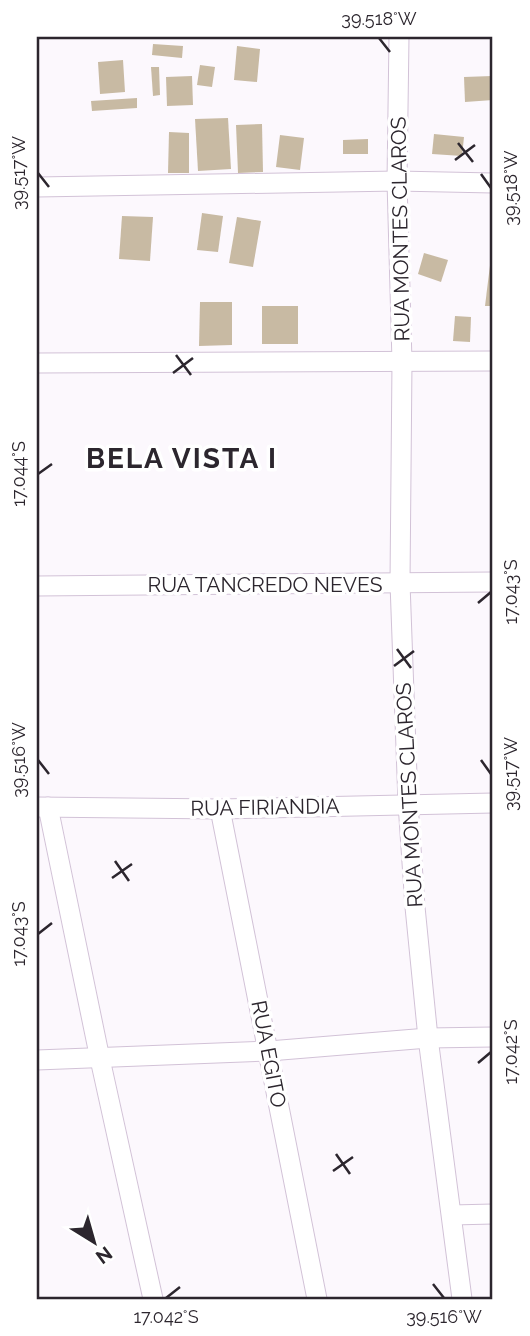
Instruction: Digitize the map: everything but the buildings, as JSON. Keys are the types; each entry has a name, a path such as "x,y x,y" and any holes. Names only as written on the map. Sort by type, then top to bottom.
{"street":[{"name":"RUA MONTES CLAROS","path":"399,37 397,181 402,362 400,583 408,803 428,1038 462,1299"},
{"path":"37,187 397,181 493,183"},
{"path":"37,363 493,360"},
{"name":"RUA TANCREDO NEVES","path":"37,586 493,582"},
{"name":"RUA FIRIANDIA","path":"42,807 220,809 493,803"},
{"path":"42,807 153,1299"},
{"name":"RUA EGITO","path":"220,809 317,1299"},
{"path":"37,1060 269,1051 428,1038 493,1037"},
{"path":"452,1215 493,1214"}],"district":[{"name":"BELA VISTA I","path":"182,458"}]}
